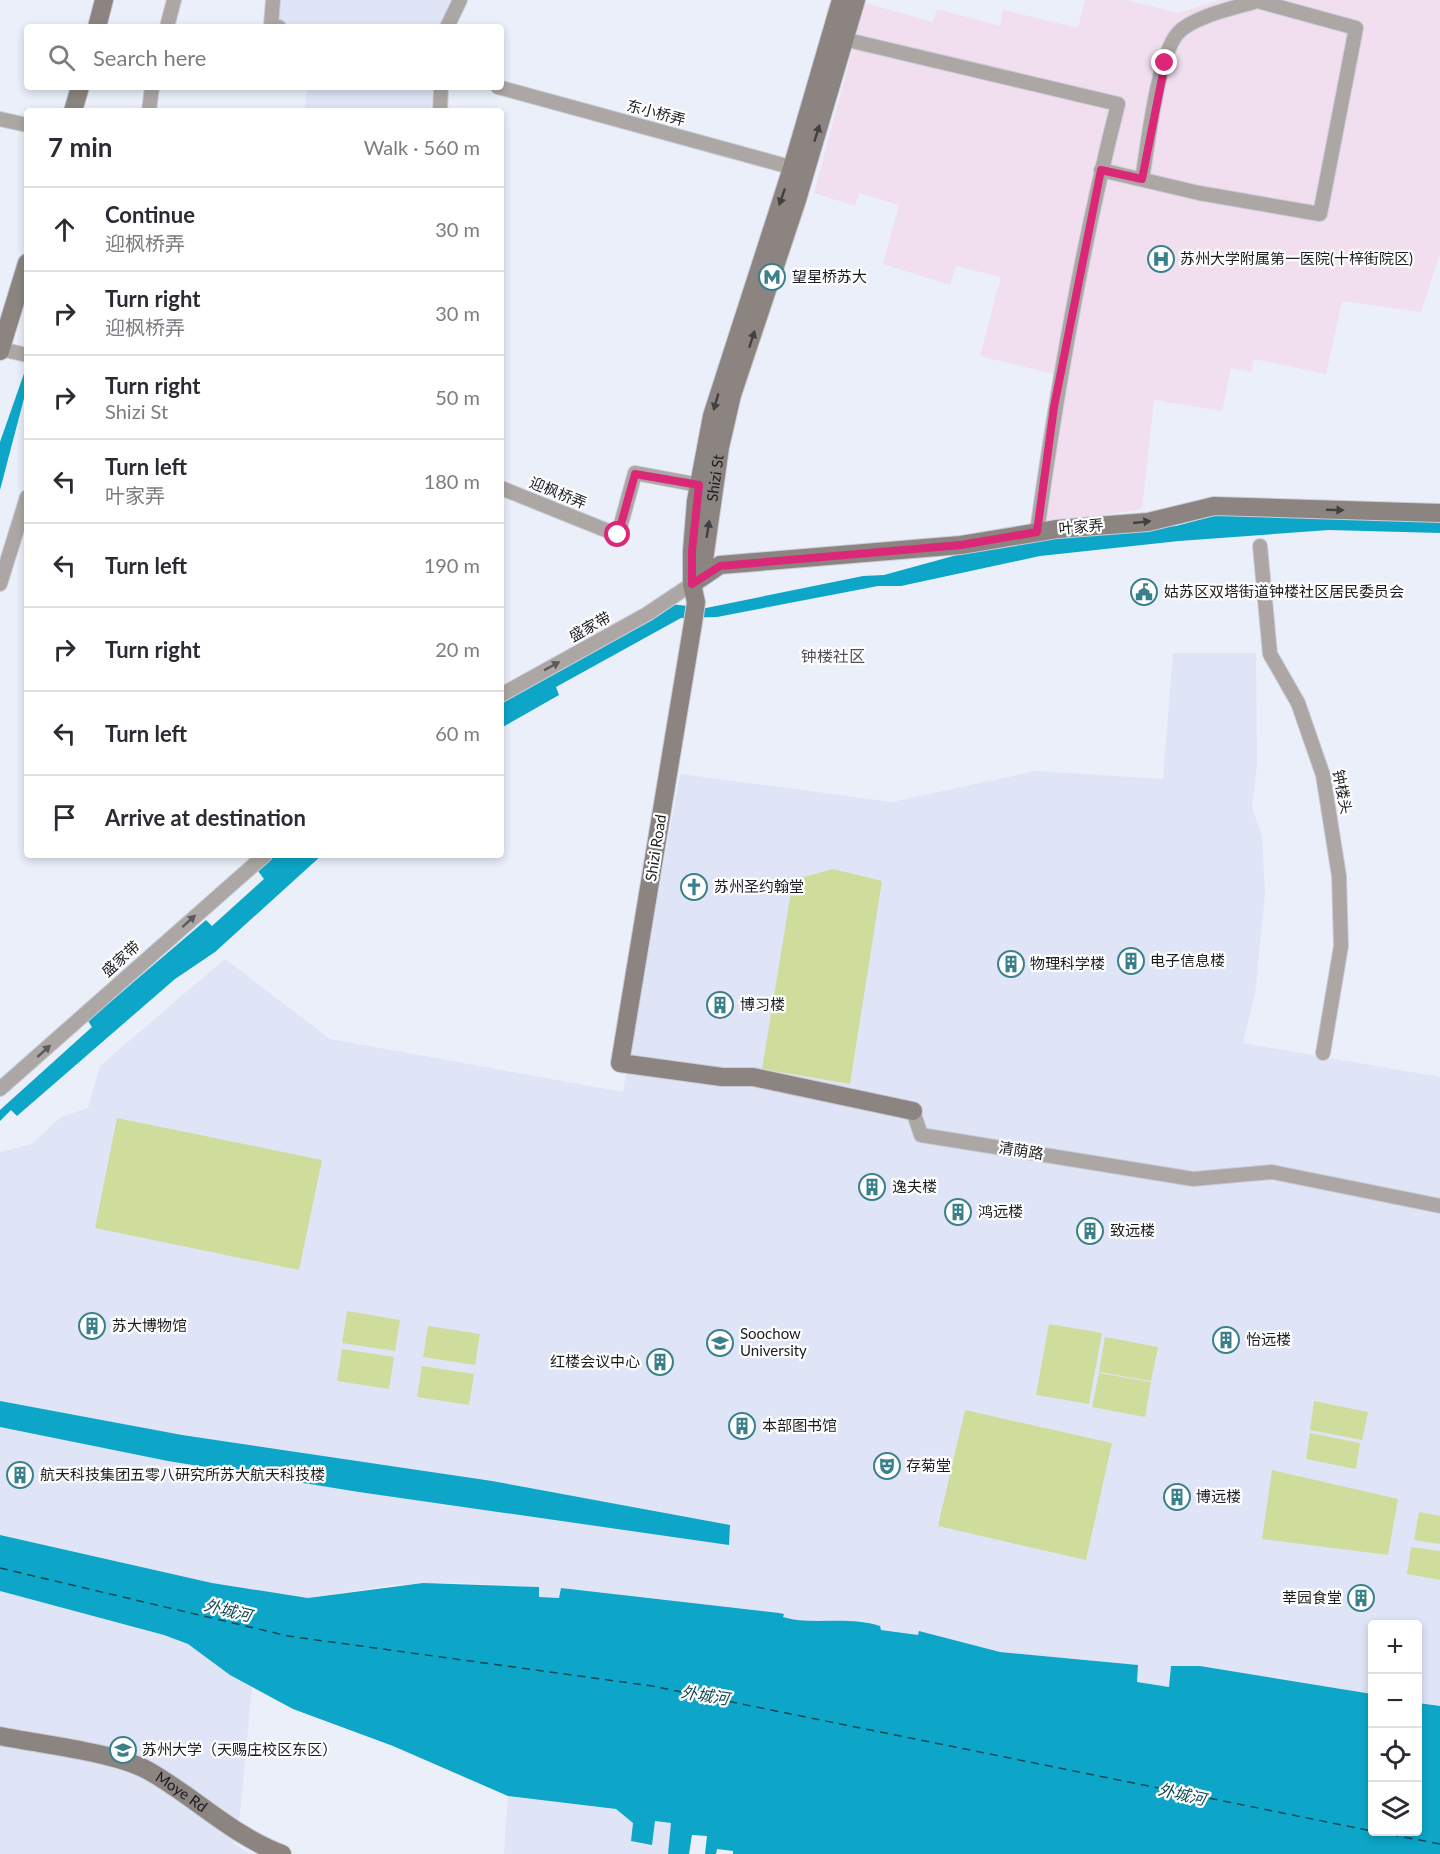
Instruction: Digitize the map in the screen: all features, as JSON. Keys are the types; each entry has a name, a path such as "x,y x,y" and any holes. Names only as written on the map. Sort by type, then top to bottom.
{"street":[{"path":"98,24 104,0"},
{"path":"168,24 174,0"},
{"path":"271,24 273,0"},
{"path":"448,24 460,0"},
{"name":"Shizi St","path":"838,38 841,0"},
{"name":"Shizi St","path":"692,584 702,567 720,447 732,395 838,38 856,0"},
{"path":"1101,170 1199,193 1320,214 1356,28 1254,1 1196,22 1179,32 1165,63 1142,179"},
{"path":"838,38 1118,104 1101,170 1054,407 1037,532"},
{"name":"东小桥弄","path":"504,89 799,170"},
{"path":"74,108 79,90"},
{"path":"149,108 152,90"},
{"path":"440,108 441,90"},
{"path":"0,118 24,124"},
{"name":"Shizi St","path":"692,584 692,551 699,485 712,416 722,379 799,170"},
{"path":"24,273 0,350 24,354"},
{"name":"迎枫桥弄","path":"504,489 618,535 635,474 699,485"},
{"name":"叶家弄","path":"692,584 720,566 961,545 1037,532 1148,522 1214,506 1440,513"},
{"path":"0,584 24,507"},
{"name":"钟楼头","path":"1260,546 1270,654 1298,703 1323,775 1339,876 1341,946 1323,1053"},
{"name":"清荫路","path":"692,584 696,603 693,623 620,1063 722,1077 753,1077 913,1111 921,1135 1193,1179 1272,1172 1440,1206"},
{"name":"盛家带","path":"504,693 647,614 692,584"},
{"name":"盛家带","path":"0,1089 262,858"},
{"name":"Moye Rd","path":"0,1736 117,1760 144,1769 244,1837 282,1854"}],"shaded area":[{"path":"271,0 459,0 448,24 267,24"},
{"name":"苏州大学附属第一医院(十梓街院区)","path":"1085,0 1127,0 1178,13 1219,0 1440,0 1440,254 1421,312 1342,301 1326,374 1254,359 1251,372 1231,368 1222,411 1154,400 1142,509 1038,525 1062,376 980,356 1001,277 956,266 950,285 883,264 899,205 859,193 855,206 814,193 865,3 933,22 937,9 1000,26 1003,10 1078,28"},
{"path":"308,90 433,90 431,108 304,108"},
{"name":"Soochow University","path":"1173,653 1256,653 1257,765 1252,808 1262,836 1265,894 1255,995 1243,1043 1440,1077 1440,1706 1422,1704 1422,1620 1368,1620 1368,1693 1200,1666 1169,1687 1137,1682 1138,1665 1000,1652 919,1631 918,1636 824,1621 796,1621 561,1588 559,1598 539,1597 539,1587 460,1583 393,1585 308,1598 212,1583 0,1535 0,1152 32,1144 61,1117 88,1108 100,1066 225,959 330,1039 623,1092 680,774 892,802 1036,771 1163,779"},
{"name":"苏州大学（天赐庄校区东区）","path":"0,1591 164,1635 188,1644 252,1687 240,1813 233,1843 250,1854 0,1854"},
{"path":"508,1796 616,1809 633,1823 631,1841 652,1844 655,1821 671,1823 668,1854 504,1854"}],"green space":[{"path":"833,869 882,881 850,1084 762,1069 793,880"},
{"path":"117,1118 322,1160 299,1270 95,1228"},
{"path":"347,1311 400,1320 395,1351 342,1343"},
{"path":"1049,1324 1102,1333 1089,1404 1036,1395"},
{"path":"428,1326 480,1334 475,1365 423,1357"},
{"path":"1105,1337 1158,1347 1151,1381 1099,1372"},
{"path":"342,1349 394,1357 389,1389 337,1381"},
{"path":"422,1366 474,1374 469,1405 417,1397"},
{"path":"1099,1373 1151,1382 1145,1417 1092,1407"},
{"path":"1314,1401 1368,1412 1362,1440 1310,1430"},
{"path":"965,1410 1112,1443 1086,1560 938,1526"},
{"path":"1310,1433 1360,1443 1356,1469 1306,1459"},
{"path":"1272,1470 1398,1499 1388,1555 1262,1539"},
{"path":"1419,1512 1440,1516 1440,1544 1414,1540"},
{"path":"1411,1547 1440,1551 1440,1580 1407,1574"}],"water":[{"path":"24,374 24,398 0,490 0,442"},
{"path":"1217,515 1440,517 1440,533 1329,530 1179,541 1040,556 901,586 878,586 717,617 681,618 556,687 559,695 504,726 504,698 595,651 670,604 706,608 863,576 884,575 1023,537 1176,526"},
{"path":"266,858 319,858 215,952 175,979 17,1116 11,1110 0,1121 0,1110 92,1027 88,1021 206,920 212,926 264,879 255,867"},
{"path":"0,1401 182,1435 492,1481 730,1525 729,1545 359,1492 168,1461 0,1427"},
{"name":"外城河","path":"0,1535 212,1583 308,1598 423,1583 539,1587 539,1597 559,1598 561,1588 779,1613 784,1614 783,1617 794,1620 855,1621 880,1626 881,1630 918,1635 919,1631 1000,1652 1138,1665 1137,1682 1169,1687 1171,1666 1200,1666 1368,1693 1368,1836 1422,1836 1422,1704 1440,1706 1440,1854 733,1854 733,1851 717,1849 716,1854 705,1854 707,1836 692,1835 689,1854 668,1854 671,1823 655,1821 652,1845 631,1841 633,1823 616,1809 508,1796 393,1746 293,1709 230,1675 188,1644 164,1635 0,1591"}],"ferry route":[{"path":"0,1568 288,1636 652,1686 1368,1830"},
{"path":"1398,1836 1440,1844"}],"place":[{"name":"苏州大学附属第一医院(十梓街院区)","path":"1161,259"},
{"name":"望星桥苏大","path":"772,277"},
{"name":"姑苏区双塔街道钟楼社区居民委员会","path":"1144,592"},
{"name":"苏州圣约翰堂","path":"694,887"},
{"name":"电子信息楼","path":"1131,961"},
{"name":"物理科学楼","path":"1011,964"},
{"name":"博习楼","path":"720,1005"},
{"name":"逸夫楼","path":"872,1187"},
{"name":"鸿远楼","path":"958,1212"},
{"name":"致远楼","path":"1090,1231"},
{"name":"苏大博物馆","path":"92,1326"},
{"name":"怡远楼","path":"1226,1340"},
{"name":"Soochow University","path":"720,1343"},
{"name":"红楼会议中心","path":"660,1362"},
{"name":"本部图书馆","path":"742,1426"},
{"name":"存菊堂","path":"887,1466"},
{"name":"航天科技集团五零八研究所苏大航天科技楼","path":"20,1475"},
{"name":"博远楼","path":"1177,1497"},
{"name":"莘园食堂","path":"1361,1598"},
{"name":"苏州大学（天赐庄校区东区）","path":"123,1750"}],"district":[{"name":"钟楼社区","path":"833,656"}],"route":[{"path":"618,535 635,474 699,485 692,551 692,584 720,566 961,545 1037,532 1054,407 1101,170 1142,179 1165,63"}]}
